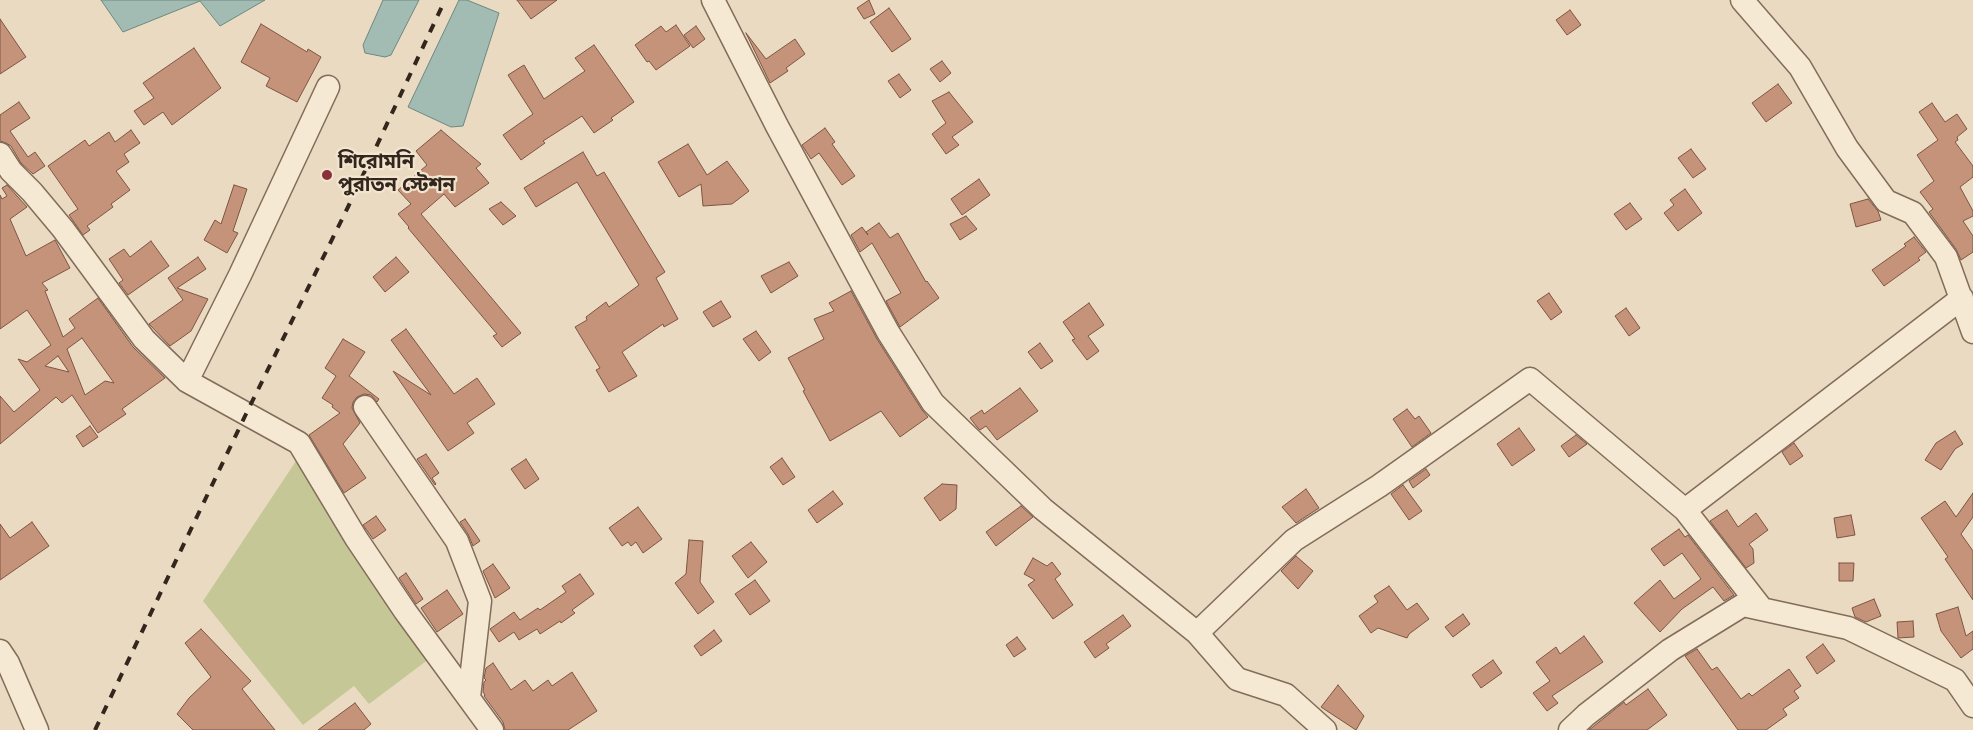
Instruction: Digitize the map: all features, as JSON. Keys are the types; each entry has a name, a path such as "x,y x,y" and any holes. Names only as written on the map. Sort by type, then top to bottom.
{"street":[{"path":"713,0 777,126 888,332 933,403 1043,509 1197,633 1237,679 1286,695 1325,730"},
{"path":"1742,0 1800,67 1847,148 1886,201 1913,213 1946,257 1973,332"},
{"path":"187,381 240,275 328,86"},
{"path":"0,154 11,171 32,192 63,229 144,339 187,381 299,443 356,538 405,611 492,730"},
{"path":"1685,510 1962,298"},
{"path":"1197,633 1294,540 1379,486 1530,379 1685,510 1762,609"},
{"path":"365,407 458,541 480,601 469,697"},
{"path":"1570,730 1670,650 1743,605 1848,628 1955,680 1973,706"},
{"path":"0,652 8,662 36,730"}],"green space":[{"path":"296,461 429,659 369,704 354,686 303,725 203,601"}],"water":[{"path":"101,0 265,0 220,26 200,1 123,32"},
{"path":"383,0 419,0 391,55 385,57 365,53 363,45"},
{"path":"459,0 467,0 499,13 463,126 451,127 408,107"}],"building":[{"path":"517,0 557,0 531,19"},
{"path":"869,0 875,14 864,19 857,8"},
{"path":"889,8 911,39 892,52 870,22"},
{"path":"1570,10 1581,25 1567,35 1556,20"},
{"path":"0,19 26,57 0,74"},
{"path":"261,24 307,52 308,49 321,57 297,102 266,86 270,78 241,62"},
{"path":"676,25 690,46 656,70 649,61 647,62 635,45 661,26 666,32"},
{"path":"696,26 705,39 693,48 684,35"},
{"path":"746,33 766,59 795,39 805,54 786,68 788,71 770,83"},
{"path":"594,45 634,102 594,133 582,116 543,141 545,143 521,160 503,135 533,114 508,75 524,65 544,99 585,71 575,58"},
{"path":"194,48 221,88 172,125 163,112 144,125 134,111 154,98 143,83"},
{"path":"942,61 951,73 940,82 930,69"},
{"path":"899,74 911,90 900,98 888,81"},
{"path":"1778,84 1792,103 1766,122 1752,103"},
{"path":"949,92 973,122 952,137 959,145 946,154 932,134 946,123 932,101"},
{"path":"19,102 30,118 10,131 28,157 35,152 45,166 33,174 21,163 11,146 0,141 0,115"},
{"path":"1932,103 1945,122 1957,114 1967,129 1957,137 1958,140 1955,142 1973,166 1973,177 1960,187 1973,211 1973,216 1963,221 1973,236 1973,252 1961,260 1956,249 1929,212 1933,209 1920,192 1934,181 1917,155 1938,140 1919,112"},
{"path":"825,128 835,142 832,144 855,176 842,185 819,153 811,159 802,145"},
{"path":"131,130 140,143 124,154 129,162 116,171 130,190 111,204 113,207 87,226 90,230 83,235 69,215 78,209 48,166 85,140 89,146 109,132 115,142"},
{"path":"441,130 481,164 476,168 489,183 455,207 444,194 421,214 521,333 502,347 493,336 497,334 398,214 411,204 398,190 427,165 416,151"},
{"path":"688,144 707,175 727,161 749,191 732,204 703,206 701,184 679,197 658,162"},
{"path":"1691,149 1706,169 1693,178 1678,158"},
{"path":"583,152 597,176 604,172 665,272 656,278 678,319 664,327 663,324 622,352 637,376 609,392 596,370 600,368 575,327 587,320 586,317 606,302 609,307 639,285 577,182 536,207 524,188"},
{"path":"979,179 990,195 962,215 951,199"},
{"path":"7,185 27,207 10,219 26,256 55,240 70,268 42,283 48,290 45,291 63,337 75,328 69,319 98,298 133,347 165,378 122,409 126,414 98,433 72,395 62,403 56,397 0,444 0,396 14,412 40,390 18,359 27,362 51,345 27,310 0,329 0,195 2,199 7,196 2,188","holes":["82,338 114,383 105,381 85,395 67,349","58,356 69,372 45,366"]},
{"path":"234,185 247,189 233,231 238,233 227,253 204,240 215,220 221,224"},
{"path":"1685,189 1702,213 1678,231 1664,213 1674,205 1670,200"},
{"path":"1868,199 1878,211 1881,220 1856,227 1850,204"},
{"path":"501,202 516,216 503,225 489,209"},
{"path":"1630,203 1642,219 1626,230 1614,214"},
{"path":"966,216 977,229 960,240 950,224"},
{"path":"879,223 890,238 898,233 926,282 939,298 900,327 886,301 901,293 872,243 860,252 851,235 862,227 868,235 866,232"},
{"path":"1914,237 1926,252 1918,258 1920,260 1884,286 1872,270 1906,246 1904,244"},
{"path":"151,241 169,266 128,295 119,283 123,280 109,259 124,249 130,257"},
{"path":"198,257 206,269 177,288 208,299 191,331 170,346 149,324 183,300 168,278"},
{"path":"396,257 409,272 385,292 373,277"},
{"path":"789,262 798,276 771,293 761,276"},
{"path":"851,291 877,339 928,417 900,437 881,411 830,441 803,391 805,390 788,358 824,339 814,319 834,311 829,303"},
{"path":"1549,293 1562,312 1551,320 1537,301"},
{"path":"721,301 731,317 713,327 703,312"},
{"path":"1089,303 1104,325 1088,336 1099,351 1087,360 1072,340 1075,339 1063,322"},
{"path":"1626,308 1640,328 1629,336 1615,316"},
{"path":"406,329 454,394 477,378 495,404 467,423 474,433 448,451 393,371 431,395 391,340"},
{"path":"756,331 771,352 759,361 743,339"},
{"path":"343,339 365,352 349,376 379,399 377,402 371,395 364,394 357,397 353,402 352,408 360,423 343,444 366,478 344,493 309,435 340,413 332,407 333,405 322,398 336,376 325,368"},
{"path":"1040,343 1053,361 1041,369 1028,352"},
{"path":"1020,388 1038,411 997,440 986,426 980,430 970,418 982,410 984,414"},
{"path":"1407,409 1415,419 1419,416 1431,433 1412,447 1393,419"},
{"path":"90,426 98,437 83,447 76,436"},
{"path":"1519,428 1535,450 1512,466 1497,444"},
{"path":"1955,431 1963,444 1955,449 1941,470 1925,460 1936,443"},
{"path":"1576,435 1587,444 1569,457 1561,446"},
{"path":"1794,443 1803,456 1790,465 1782,452"},
{"path":"426,454 439,473 432,478 435,485 417,459"},
{"path":"782,458 795,477 783,485 770,467"},
{"path":"526,459 539,479 525,489 511,469"},
{"path":"1426,469 1430,475 1413,488 1409,481"},
{"path":"942,484 957,485 956,509 940,521 924,498"},
{"path":"1403,485 1422,511 1409,520 1391,494"},
{"path":"1306,489 1319,508 1296,523 1282,507"},
{"path":"833,491 843,504 817,523 808,510"},
{"path":"1973,493 1973,517 1961,534 1973,551 1973,600 1945,559 1948,557 1921,518 1945,501 1956,517"},
{"path":"1021,506 1033,517 996,546 986,532"},
{"path":"638,507 662,539 643,553 636,542 631,546 628,542 622,546 609,528"},
{"path":"1727,510 1738,527 1756,513 1768,530 1749,544 1753,549 1754,563 1746,568 1710,521"},
{"path":"1851,515 1855,535 1837,538 1834,518"},
{"path":"376,516 386,530 373,539 363,525"},
{"path":"465,519 480,541 473,546 460,522"},
{"path":"32,522 49,546 0,580 0,524 10,538"},
{"path":"1679,529 1685,537 1688,535 1734,595 1724,601 1713,587 1682,609 1660,632 1634,603 1660,580 1674,599 1701,579 1682,553 1664,566 1651,549"},
{"path":"689,540 703,541 700,582 714,602 698,614 675,583 686,574"},
{"path":"751,542 767,562 748,578 732,556"},
{"path":"1296,556 1313,571 1298,589 1281,571"},
{"path":"1033,558 1047,566 1052,562 1061,574 1055,579 1073,605 1053,619 1028,585 1035,580 1024,574"},
{"path":"1839,563 1854,563 1853,581 1839,581"},
{"path":"493,564 510,588 495,598 483,571"},
{"path":"406,573 423,599 416,604 399,578"},
{"path":"580,574 594,594 572,610 575,613 540,634 537,629 519,640 514,632 499,642 490,629 514,612 520,620 538,608 540,610 566,592 562,586"},
{"path":"755,580 770,601 750,615 735,594"},
{"path":"1389,586 1407,610 1417,603 1429,619 1409,634 1407,638 1378,628 1371,633 1359,616 1378,602 1374,596"},
{"path":"447,590 463,614 437,632 421,608"},
{"path":"1874,599 1881,616 1866,622 1855,617 1852,608"},
{"path":"1958,607 1966,636 1973,631 1973,649 1961,658 1941,631 1936,614"},
{"path":"1463,614 1470,624 1453,637 1445,627"},
{"path":"1123,615 1131,626 1106,644 1109,648 1095,658 1084,642"},
{"path":"1913,621 1914,637 1898,638 1897,622"},
{"path":"201,629 251,681 242,689 275,730 193,730 177,714 189,698 211,677 185,643"},
{"path":"714,630 722,641 701,656 694,646"},
{"path":"1584,636 1603,662 1552,696 1558,703 1547,711 1533,693 1550,681 1536,662 1556,647 1560,654"},
{"path":"1017,637 1026,649 1014,657 1006,645"},
{"path":"1823,644 1835,661 1817,674 1806,657"},
{"path":"1697,649 1712,670 1717,667 1741,699 1749,693 1752,696 1789,669 1801,686 1794,691 1799,698 1783,709 1787,715 1766,730 1738,730 1685,656"},
{"path":"1493,660 1502,673 1481,688 1472,675"},
{"path":"493,663 511,690 525,680 533,691 548,680 552,686 572,672 597,711 568,730 505,730 503,722 483,692 486,668"},
{"path":"1338,685 1364,716 1356,730 1321,707"},
{"path":"1648,689 1667,715 1647,730 1589,730 1624,702 1626,705"},
{"path":"355,703 371,724 364,730 318,730"}],"railway":[{"path":"95,730 246,414 348,207 445,0"}],"place":[{"name":"শিরোমনি পুরাতন স্টেশন","path":"327,175"}]}
